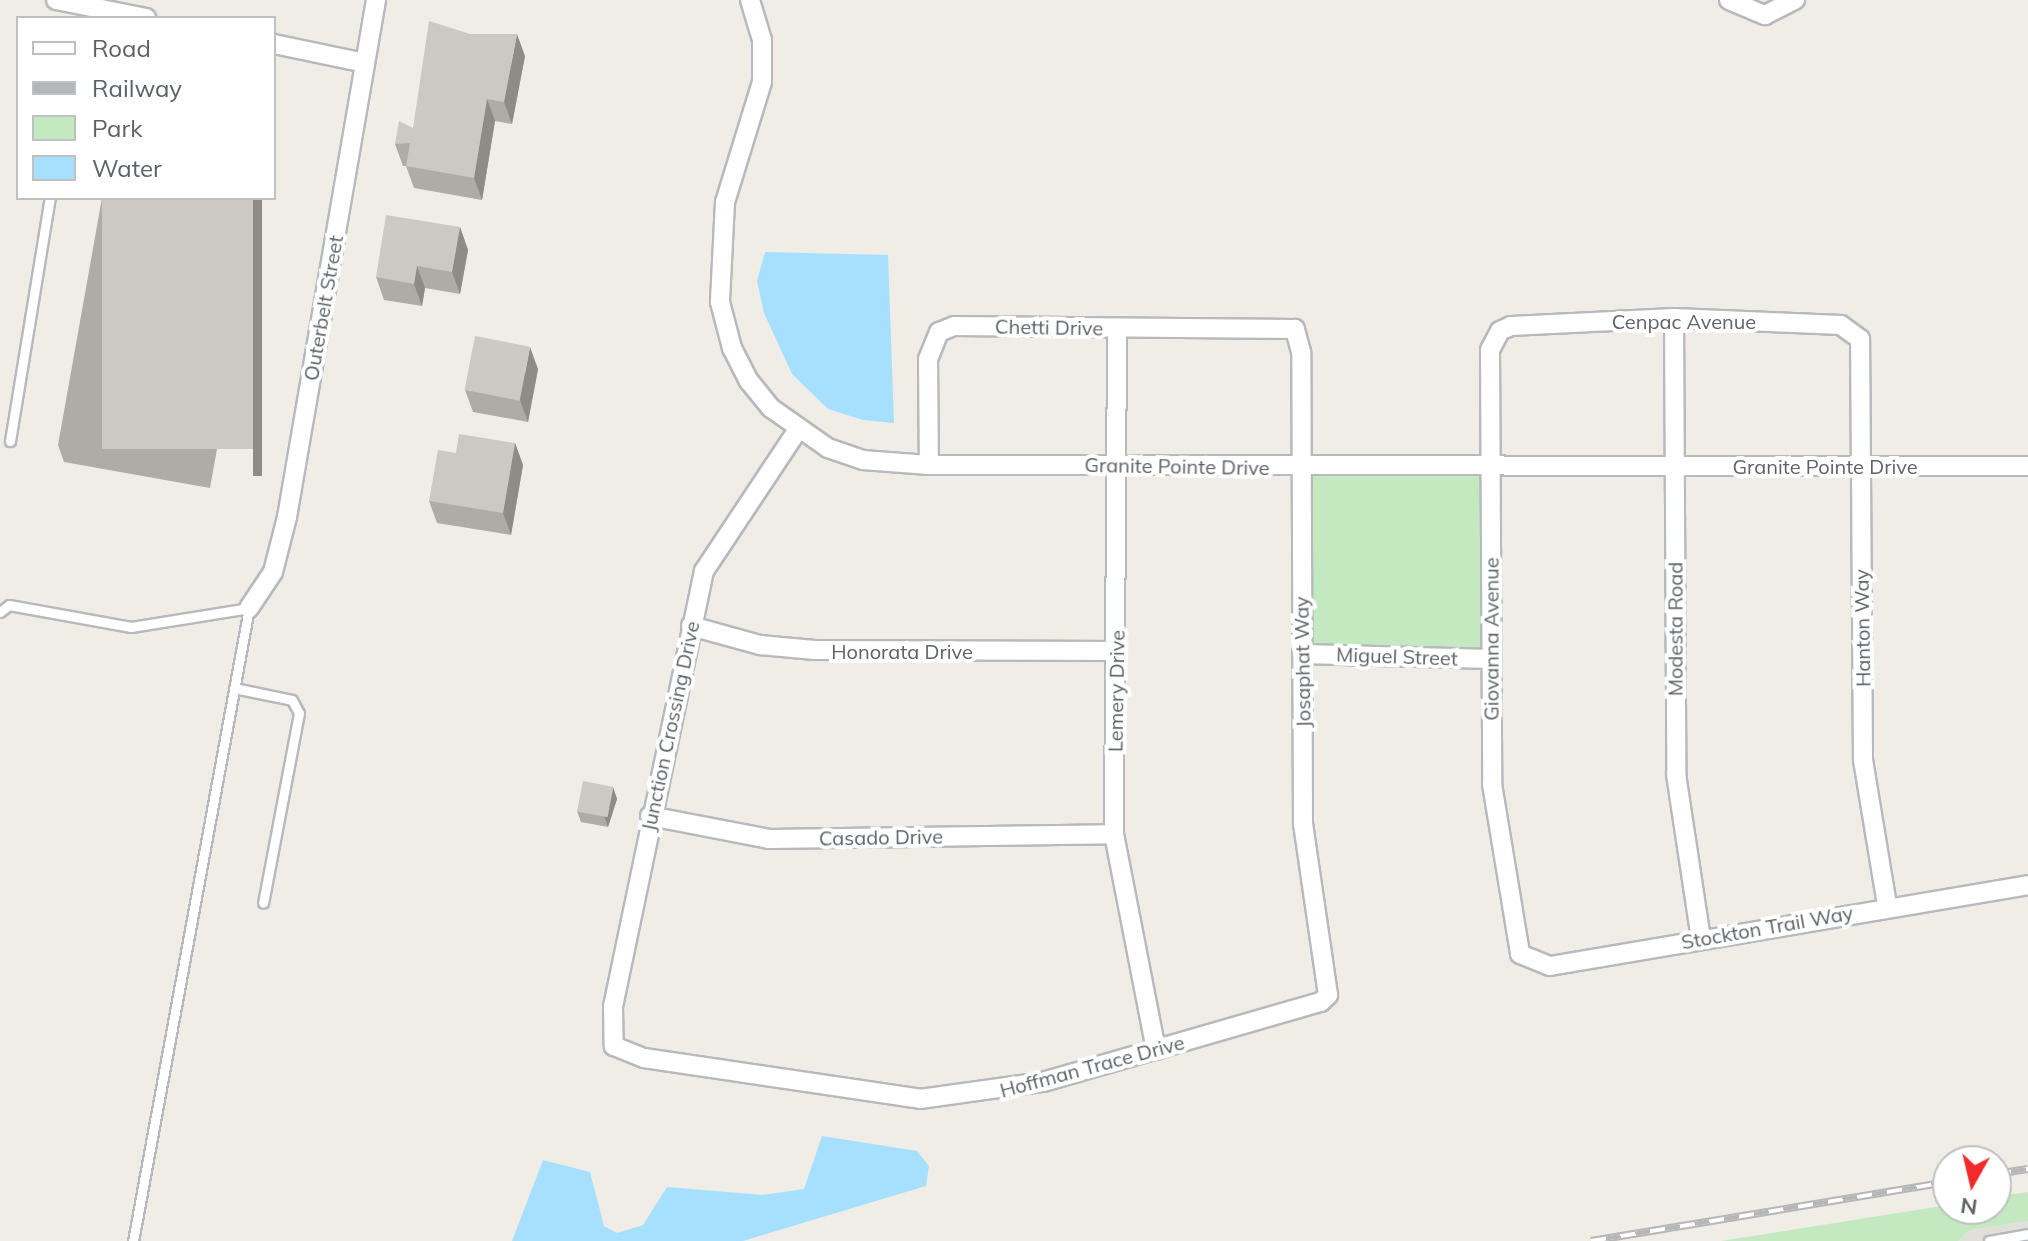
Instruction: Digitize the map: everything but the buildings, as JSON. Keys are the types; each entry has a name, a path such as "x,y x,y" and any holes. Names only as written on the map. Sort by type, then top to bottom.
{"street":[{"path":"56,0 81,12 121,6 142,16"},
{"name":"Outerbelt Street","path":"249,608 273,572 287,517 376,0"},
{"name":"Granite Pointe Drive","path":"750,0 762,40 762,82 725,202 720,302 732,348 749,381 797,431 863,460 929,465 1299,468 2028,466"},
{"path":"1729,0 1765,15 1795,0"},
{"path":"276,44 365,63"},
{"name":"Cenpac Avenue","path":"1496,334 1511,326 1674,318 1841,325 1853,330 1862,348"},
{"name":"Modesta Road","path":"1674,318 1676,774 1701,939"},
{"name":"Chetti Drive","path":"929,465 928,359 939,332 954,326 1295,329"},
{"name":"Lemery Drive","path":"1117,328 1114,834 1156,1050"},
{"name":"Josaphat Way","path":"1295,329 1301,352 1299,468 1303,824 1328,995"},
{"name":"Giovanna Avenue","path":"1496,334 1490,350 1492,784 1515,943"},
{"name":"Hanton Way","path":"1862,348 1863,760 1887,905"},
{"name":"Junction Crossing Drive","path":"614,1046 613,1007 650,816 704,571 797,431"},
{"name":"Honorata Drive","path":"691,626 760,645 815,650 1117,651"},
{"name":"Miguel Street","path":"1302,654 1491,659"},
{"name":"Casado Drive","path":"650,816 769,839 1114,834"},
{"name":"Stockton Trail Way","path":"1515,943 1520,954 1550,966 1887,905 2028,885"},
{"name":"Hoffman Trace Drive","path":"614,1046 644,1058 920,1099 1043,1082 1312,1007 1328,995"}],"lane":[{"path":"10,441 50,200"},
{"path":"0,612 9,605 131,627 249,608 133,1241"},
{"path":"234,688 292,700 299,713 263,903"},
{"path":"1989,1241 2028,1234"}],"shaded area":[{"path":"2028,1221 2028,1241 1958,1241 1970,1230"}],"green space":[{"path":"1299,466 1491,466 1491,659 1299,659"},
{"path":"2028,1192 2028,1221 2012,1223 2012,1194"},
{"path":"1932,1208 1932,1225 2002,1225 1970,1230 1958,1241 1721,1241"}],"water":[{"path":"765,252 888,255 894,423 863,420 828,409 792,374 764,313 757,281"},
{"path":"822,1136 917,1151 929,1166 926,1186 743,1241 512,1241 543,1160 590,1172 604,1226 617,1233 643,1225 667,1187 763,1195 804,1189"}],"railway":[{"path":"2012,1172 2028,1169"},
{"path":"1591,1241 1932,1185"}]}
